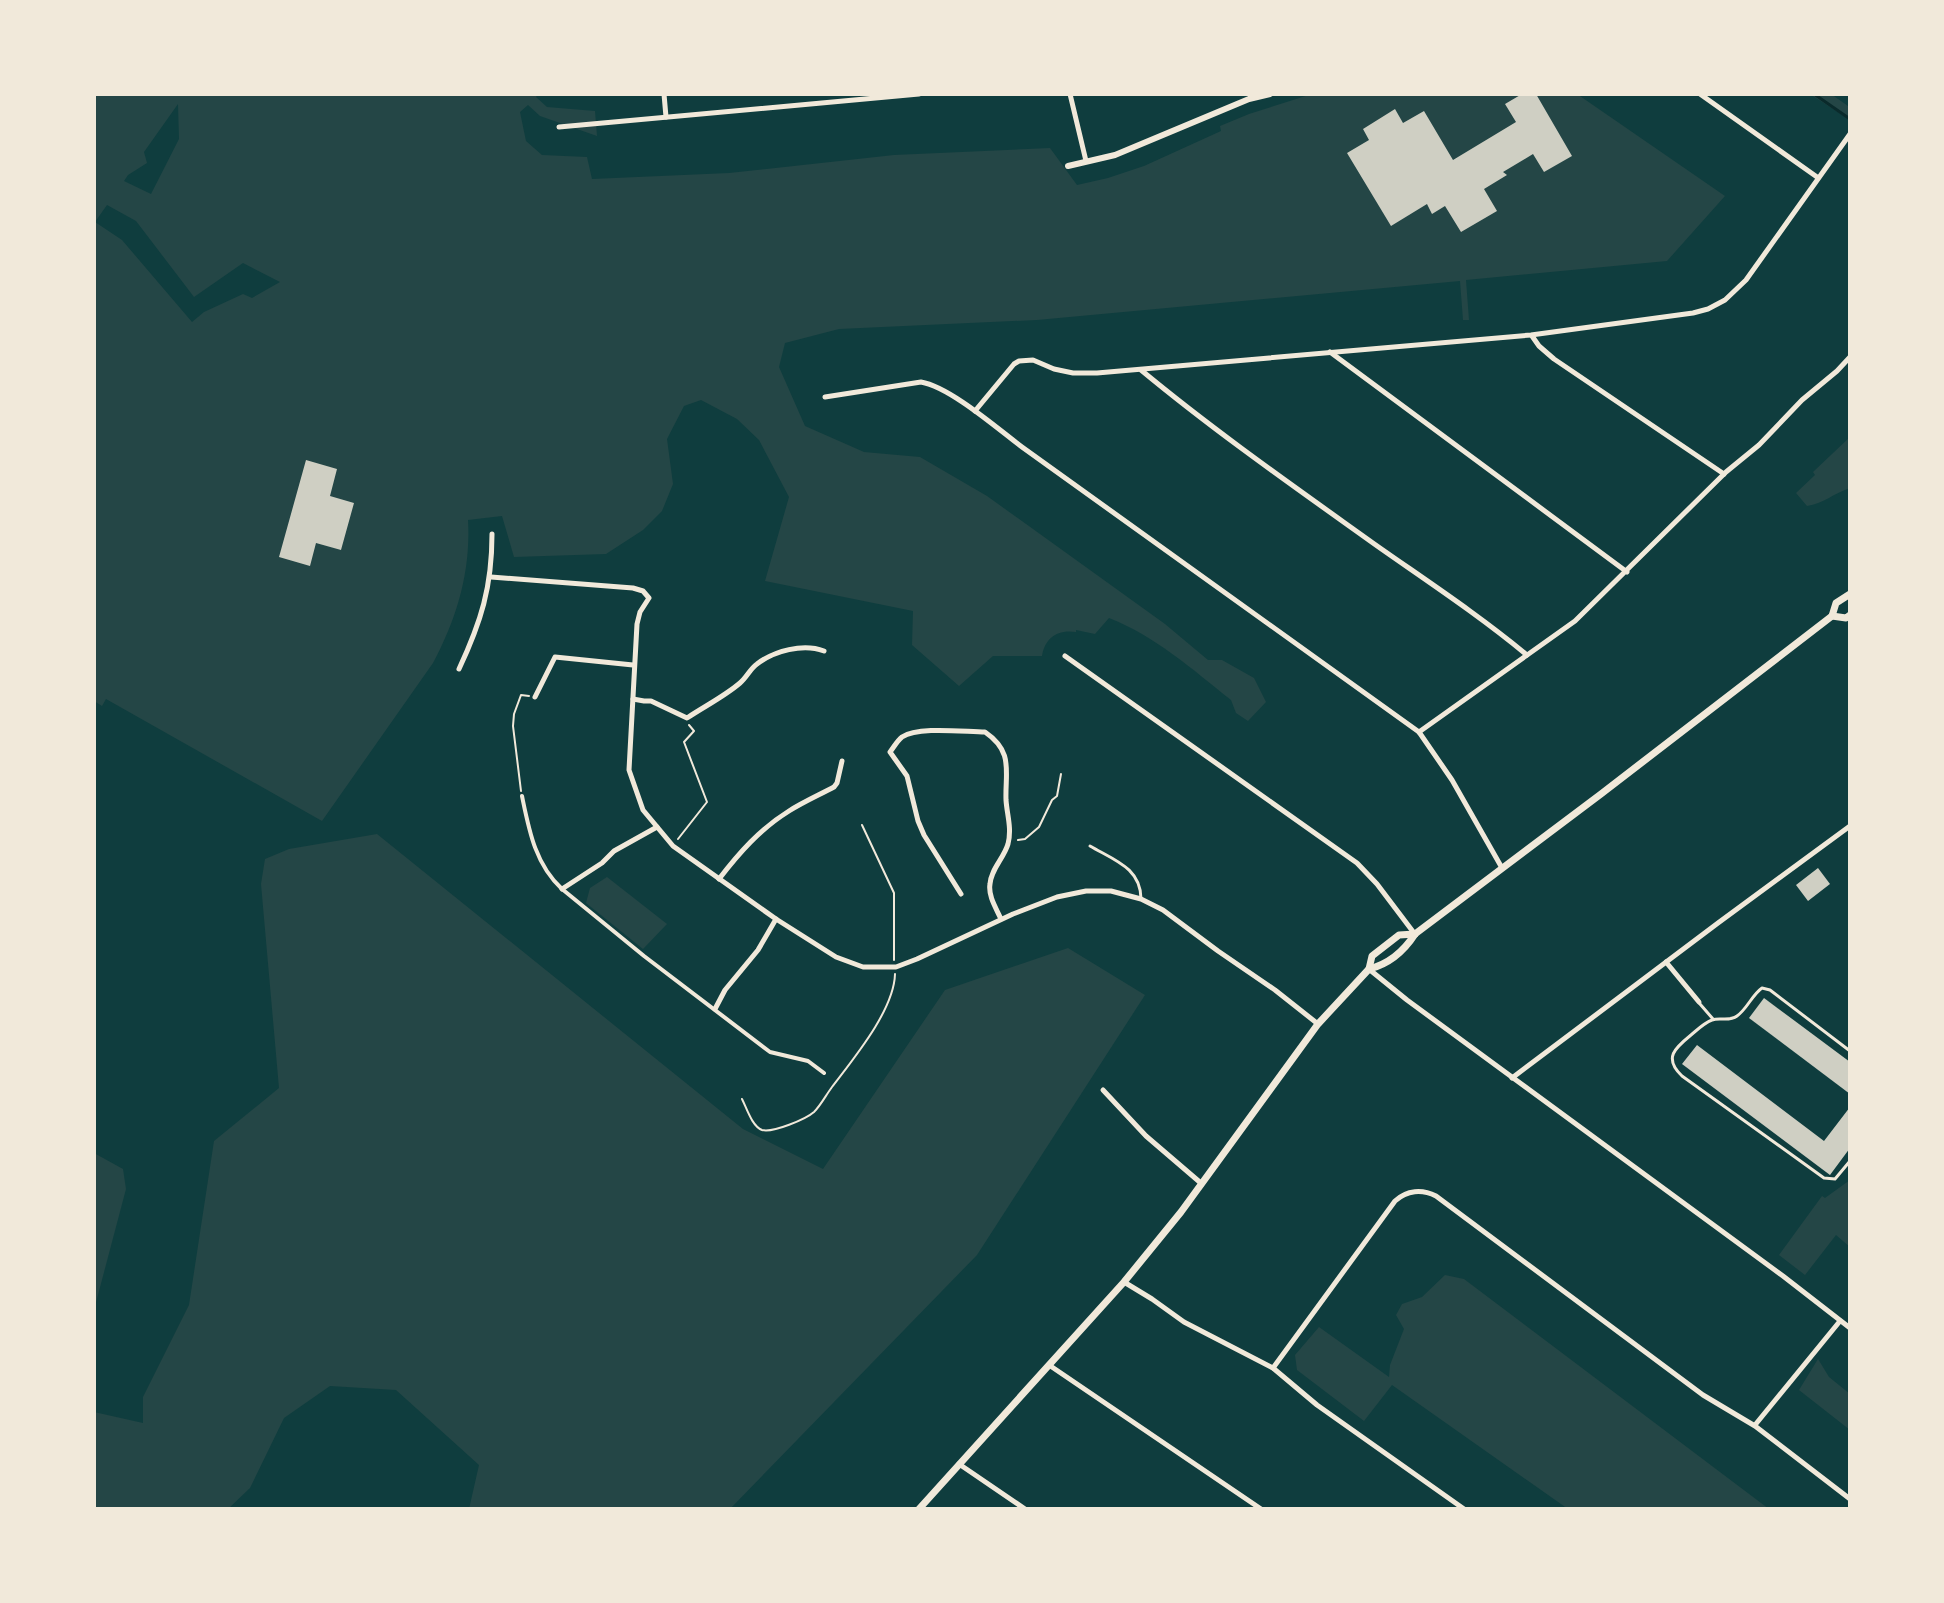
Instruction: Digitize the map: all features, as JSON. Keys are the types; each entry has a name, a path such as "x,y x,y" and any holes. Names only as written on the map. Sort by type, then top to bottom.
{"main road":[{"path":"1369,969 1382,966 1407,946 1415,934 1832,616 1836,603 1850,594"},
{"path":"1832,616 1846,618 1850,615"},
{"path":"919,1509 1124,1282 1181,1212 1318,1024 1369,969 1372,956 1399,935 1415,934"}],"street":[{"path":"664,94 666,117"},
{"path":"559,127 919,94"},
{"path":"1070,94 1086,161"},
{"path":"1068,166 1115,155 1249,99 1270,94"},
{"path":"1700,94 1817,177"},
{"path":"975,411 1014,364 1022,360 1036,360 1054,369 1073,373 1140,370 1531,335 1693,313 1717,305 1746,280 1850,134"},
{"path":"1531,335 1554,359 1725,474"},
{"path":"1329,352 1627,572"},
{"path":"1419,732 1575,621 1850,357"},
{"path":"1140,370 1191,411 1491,625 1527,655"},
{"path":"825,397 921,382 937,386 975,411 1419,732 1452,780 1502,869"},
{"path":"459,669 480,619 491,577 492,534"},
{"path":"491,577 643,591 649,598 637,624 629,770 643,810 673,846 776,919 846,962 872,968 896,967 1057,897 1080,891 1111,891 1141,899 1163,910 1318,1024"},
{"path":"633,699 651,701 687,718 742,682 753,667 765,658 791,650 812,648 824,651"},
{"path":"1065,656 1357,863 1415,934"},
{"path":"535,697 555,657 633,665"},
{"path":"961,894 924,835 907,776 890,752 907,734 926,731 985,732 997,742 1008,771 1006,801 1010,824 1009,841 990,883 991,896 1001,919"},
{"path":"719,879 745,847 770,825 834,787 842,761"},
{"path":"522,796 528,826 541,863 562,889 770,1052 808,1061 824,1073"},
{"path":"1512,1078 1850,826"},
{"path":"562,889 602,863 614,851 657,827"},
{"path":"715,1009 725,990 758,950 776,919"},
{"path":"1666,962 1699,1002"},
{"path":"1369,969 1850,1328"},
{"path":"1103,1090 1146,1136 1202,1184"},
{"path":"1273,1368 1395,1201 1406,1193 1421,1191 1436,1196 1703,1395 1755,1426 1850,1499"},
{"path":"1124,1282 1196,1328 1273,1368 1317,1405 1464,1509"},
{"path":"1755,1426 1840,1321"},
{"path":"1048,1364 1261,1509"},
{"path":"959,1464 1025,1509"}],"lane":[{"path":"1090,846 1136,876 1141,899"},
{"path":"1850,1051 1766,988 1759,989 1734,1018 1713,1019 1694,1032 1677,1047 1672,1057 1675,1069 1824,1178 1835,1179 1850,1161"},
{"path":"1699,1002 1713,1019"}],"path":[{"path":"522,796 514,714 521,695 535,697"},
{"path":"673,846 707,802 684,742 694,731 687,718"},
{"path":"1009,841 1025,839 1039,827 1057,796 1061,774"},
{"path":"742,1099 755,1125 763,1130 775,1130 813,1113 856,1055 890,999 896,967 894,893 862,825"}],"shaded area":[{"path":"94,94 538,94 536,97 547,107 595,111 597,136 540,116 528,105 520,112 526,141 542,155 587,157 592,179 729,173 894,155 1050,148 1077,185 1144,166 1221,131 1220,126 1312,94 1577,94 1725,196 1667,261 1466,280 1469,320 1463,320 1460,281 1037,320 839,329 785,343 779,367 805,426 864,452 920,457 987,496 1165,624 1208,660 1222,660 1254,678 1266,702 1248,721 1236,713 1231,700 1173,654 1109,618 1095,634 1076,630 1053,636 1042,656 993,656 959,686 912,645 913,611 765,581 789,497 759,440 737,419 701,400 684,406 667,439 673,484 662,511 643,530 606,554 514,557 502,516 468,520 465,576 442,646 322,821 106,699 102,706 94,701","holes":["178,104 179,139 151,194 124,181 147,163 144,152","107,205 136,221 194,297 243,263 280,282 252,298 243,294 204,312 192,322 122,240 95,222"]},
{"path":"1810,94 1831,94 1848,106 1850,104 1850,120"},
{"path":"1850,437 1850,488 1807,506 1796,493"},
{"path":"377,834 743,1129 823,1169 945,990 1068,948 1145,995 977,1255 730,1509 469,1509 479,1465 396,1390 330,1386 284,1418 250,1488 228,1509 94,1509 94,1412 143,1423 143,1397 189,1305 214,1141 279,1088 261,884 265,859 289,849"},
{"path":"607,877 667,924 643,949 586,903 590,888"},
{"path":"94,1153 123,1169 126,1189 94,1310"},
{"path":"1850,1180 1850,1247 1836,1235 1805,1275 1779,1255 1822,1196 1825,1198"},
{"path":"1445,1275 1464,1279 1769,1509 1568,1509 1392,1385 1364,1421 1297,1370 1295,1355 1319,1327 1389,1377 1390,1365 1404,1329 1396,1315 1402,1304 1422,1297"},
{"path":"1818,1359 1829,1377 1850,1394 1850,1430 1799,1390"}],"building":[{"path":"1522,94 1536,94 1572,156 1544,172 1533,154 1503,172 1507,175 1484,189 1497,211 1461,232 1445,206 1432,214 1427,204 1391,226 1347,153 1369,140 1363,129 1395,109 1403,123 1424,111 1453,160 1516,122 1505,104"},
{"path":"306,460 337,469 330,496 354,503 341,550 316,543 310,566 279,557"},
{"path":"1818,868 1830,884 1808,901 1796,885"},
{"path":"1764,998 1850,1062 1850,1094 1749,1018"},
{"path":"1697,1045 1824,1141 1850,1107 1850,1148 1830,1175 1682,1064"}],"waterway":[{"path":"1814,94 1850,119"}]}
